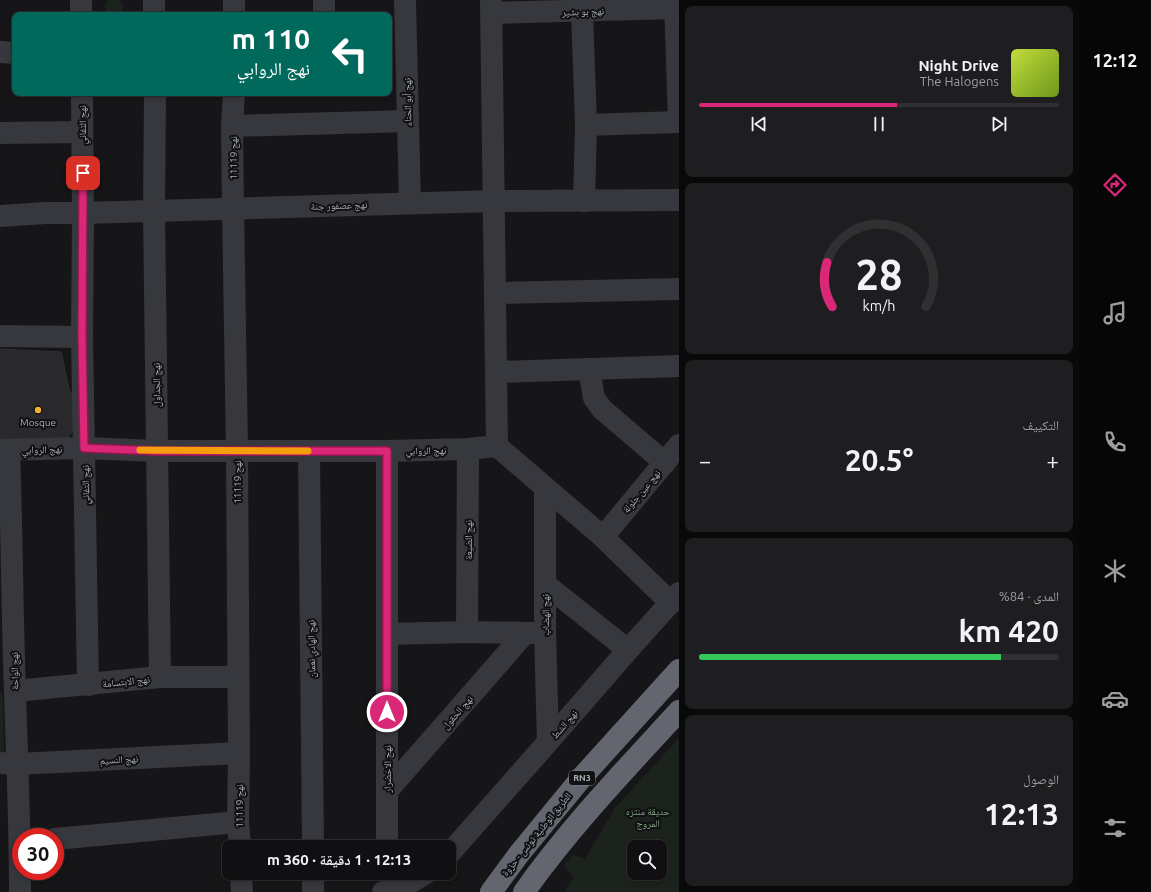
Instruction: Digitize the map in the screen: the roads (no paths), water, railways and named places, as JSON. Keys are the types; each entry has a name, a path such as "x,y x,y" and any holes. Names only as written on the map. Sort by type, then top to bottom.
{"highway":[{"name":"الطريق الوطنية تونس - حزوة","path":"491,892 518,854 583,776 679,670"},
{"name":"RN3","path":"524,892 538,872 604,792 679,711"}],"street":[{"path":"81,0 82,12"},
{"path":"154,0 154,12"},
{"path":"234,0 234,12"},
{"path":"324,0 324,12"},
{"name":"نهج أبو الحناء","path":"405,0 397,51 408,121 410,203"},
{"path":"586,125 679,122 675,4"},
{"name":"نهج بو بشير","path":"491,7 582,11 675,4"},
{"path":"491,7 497,446 675,598"},
{"path":"582,11 586,125 584,201"},
{"path":"0,52 12,53"},
{"name":"نهج التفاني","path":"82,96 82,336 88,685"},
{"name":"نهج الجداول","path":"155,96 154,211 160,677"},
{"name":"نهج 11119","path":"234,96 232,126 237,450 238,822 239,840"},
{"path":"232,126 408,121"},
{"path":"0,133 82,132"},
{"name":"نهج عصفور جنة","path":"0,216 46,213 494,201 679,200"},
{"path":"496,293 679,289"},
{"path":"0,336 82,336"},
{"path":"497,372 679,366"},
{"path":"589,369 594,398 602,409 665,463"},
{"name":"نهج الروابي","path":"5,450 84,448 157,451 387,451 468,449 497,446"},
{"name":"نهج عين جلولة","path":"603,537 679,446"},
{"name":"نهج الضيعة","path":"467,632 468,449"},
{"name":"نهج الواحة","path":"5,450 6,620 15,691 9,763 19,828"},
{"name":"نهج الهادي نعمان","path":"309,451 313,840"},
{"name":"نهج الاخضرار","path":"387,451 387,840"},
{"name":"نهج الهضاب","path":"545,488 545,584 535,633 548,742"},
{"path":"545,584 628,650"},
{"name":"نهج الشط","path":"456,846 675,598"},
{"path":"387,634 467,632 535,633"},
{"name":"نهج الحقول","path":"387,791 535,633"},
{"name":"نهج الابتسامة","path":"15,691 160,677 238,677"},
{"name":"نهج النسيم","path":"9,763 239,753"},
{"path":"64,838 238,822"},
{"name":"نهج الواحة","path":"20,880 20,892"},
{"path":"241,880 242,892"},
{"path":"313,880 313,892"},
{"path":"385,885 411,882 414,880"}],"place":[{"name":"Mosque","path":"38,410"}],"park label":[{"name":"حديقة منتزه المروج","path":"648,816"}]}
